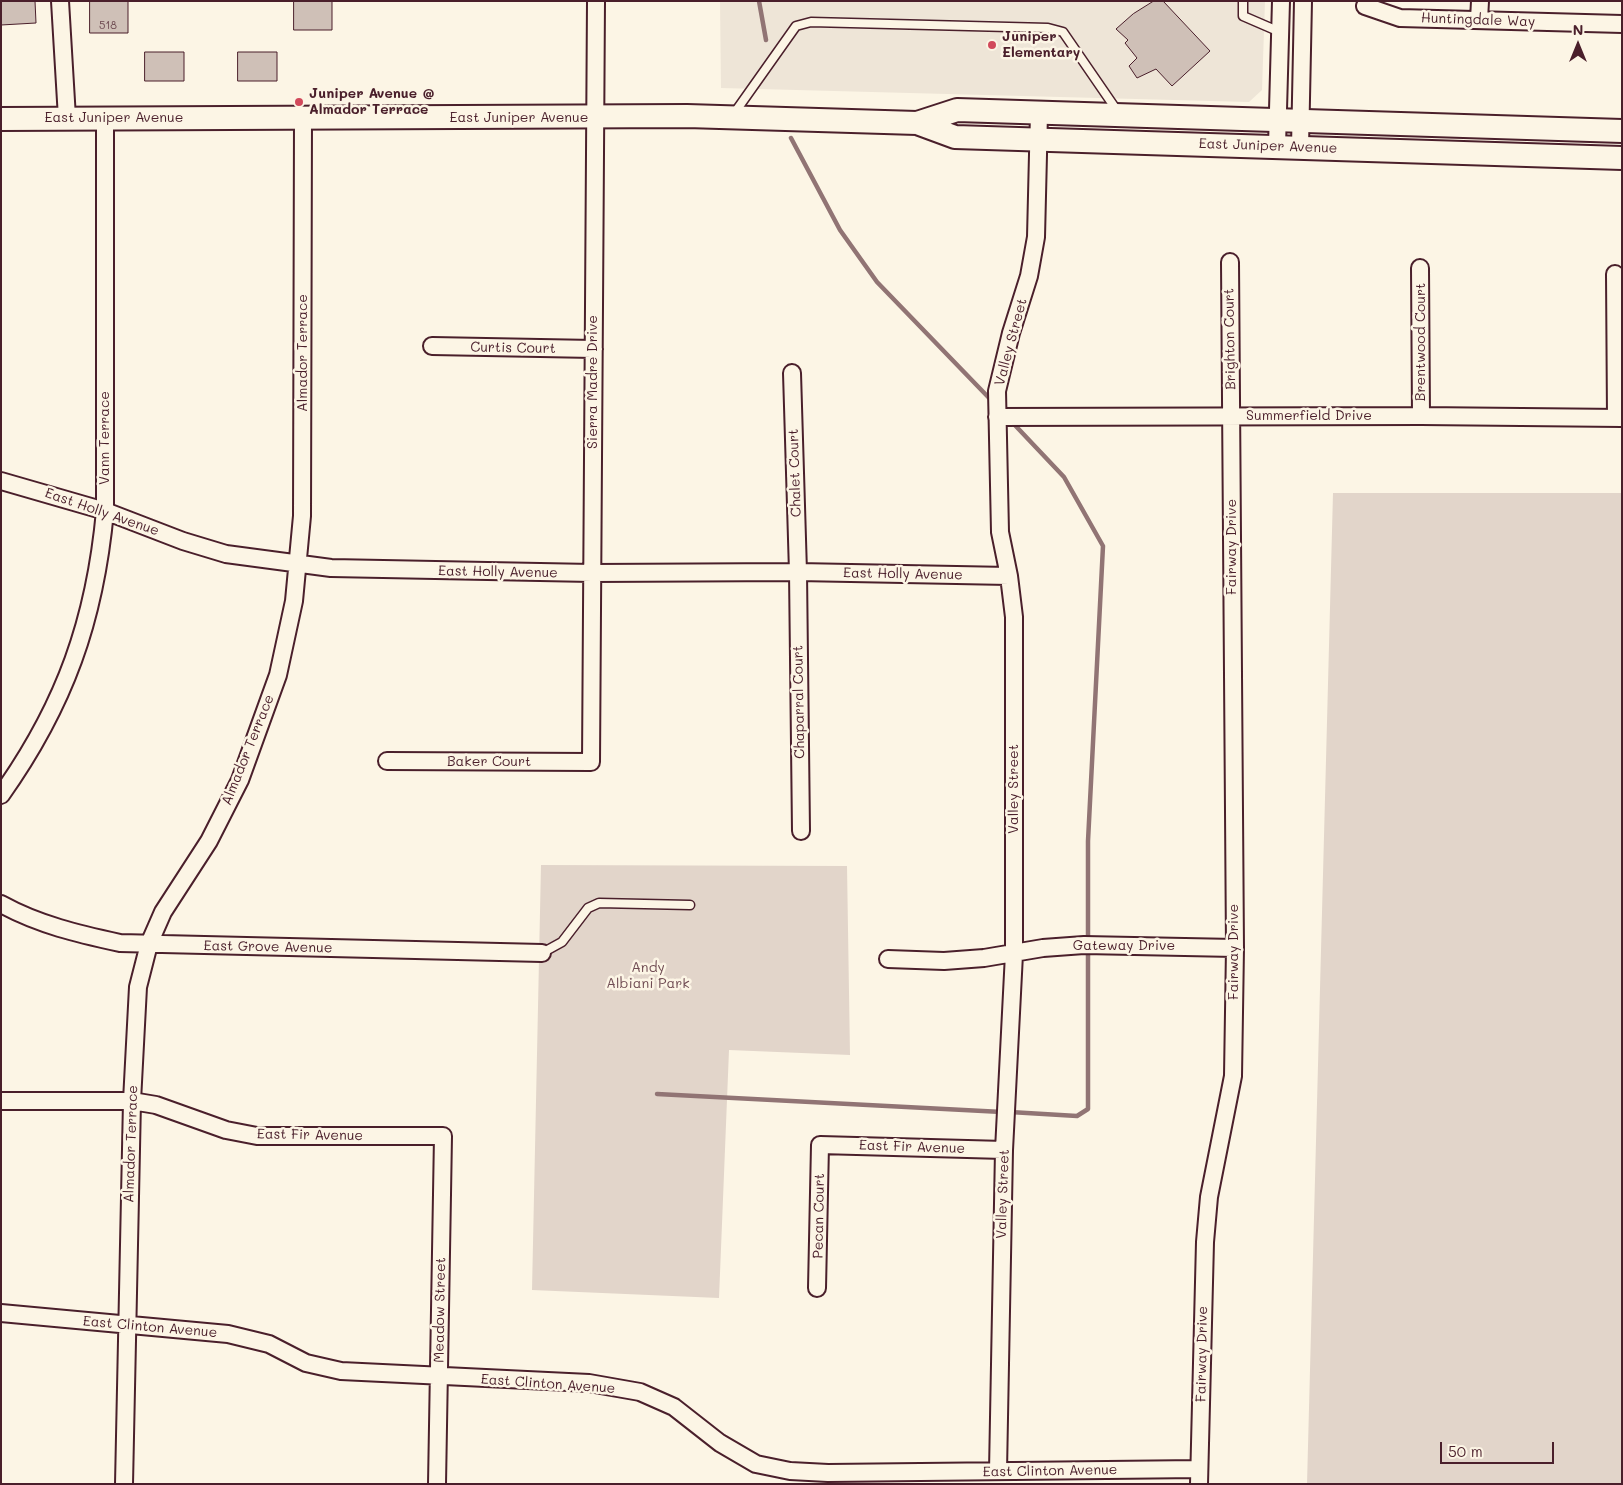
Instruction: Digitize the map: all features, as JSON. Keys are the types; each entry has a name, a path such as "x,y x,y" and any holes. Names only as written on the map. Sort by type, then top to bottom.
{"street":[{"path":"60,1 66,118"},
{"name":"Sierra Madre Drive","path":"590,762 594,349 593,118 596,1"},
{"path":"1277,146 1281,1"},
{"path":"1300,147 1303,1"},
{"path":"1480,1 1480,20"},
{"name":"Huntingdale Way","path":"1365,6 1400,18 1622,24"},
{"name":"East Juniper Avenue","path":"917,123 958,110 1622,131"},
{"name":"Valley Street","path":"998,1471 1004,1150 1014,954 1014,617 1009,576 1000,532 997,391 1002,366 1030,276 1036,237 1039,113"},
{"name":"East Juniper Avenue","path":"1,119 732,117 917,123 955,137 1622,158"},
{"name":"Vann Terrace","path":"1,795 28,756 50,717 74,663 94,589 105,511 106,118"},
{"name":"Almador Terrace","path":"124,1484 132,1101 138,987 149,944 163,912 209,841 240,780 260,729 287,638 298,565 302,507 304,118"},
{"name":"Brighton Court","path":"1230,262 1231,417"},
{"name":"Brentwood Court","path":"1420,268 1421,416"},
{"path":"1614,274 1619,418"},
{"name":"Curtis Court","path":"432,346 594,349"},
{"name":"Chalet Court","path":"792,373 798,572"},
{"name":"Summerfield Drive","path":"997,417 1421,416 1619,418"},
{"name":"Fairway Drive","path":"1199,1476 1205,1242 1209,1197 1233,1076 1235,948 1231,417"},
{"name":"East Holly Avenue","path":"1,481 105,511 183,541 226,554 298,565 393,570 592,573 798,572 1009,576"},
{"name":"Chaparral Court","path":"798,572 801,831"},
{"name":"Baker Court","path":"387,761 590,762"},
{"name":"East Grove Avenue","path":"1,904 23,916 73,933 120,943 542,953"},
{"name":"Gateway Drive","path":"888,959 944,961 1084,944 1235,948"},
{"name":"East Fir Avenue","path":"1,1101 132,1101 156,1105 226,1130 257,1136 443,1136"},
{"name":"Meadow Street","path":"437,1484 443,1136"},
{"name":"East Fir Avenue","path":"820,1144 1004,1150"},
{"name":"Pecan Court","path":"817,1288 820,1144"},
{"name":"East Clinton Avenue","path":"1,1313 228,1334 269,1344 306,1363 341,1371 589,1383 640,1392 674,1407 720,1443 756,1464 790,1470 814,1473 998,1471 1199,1476"}],"lane":[{"path":"1243,1 1243,16 1281,32"},
{"path":"732,117 796,26 811,22 1048,28 1063,32 1121,115"},
{"path":"542,953 562,942 588,908 599,903 690,905"}],"shaded area":[{"name":"Juniper Elementary","path":"720,1 1265,1 1262,90 1249,102 721,88"}],"green space":[{"path":"1333,493 1622,493 1622,1484 1307,1484"},
{"name":"Andy Albiani Park","path":"541,865 847,866 850,1055 729,1050 719,1298 532,1290"}],"building":[{"path":"1,1 35,1 36,23 1,25"},
{"path":"90,1 128,1 128,33 90,33"},
{"path":"294,1 332,1 332,30 294,30"},
{"path":"1154,1 1163,1 1210,51 1172,86 1156,69 1137,78 1129,66 1137,58 1125,43 1128,40 1116,29 1133,14"},
{"path":"145,52 184,52 184,81 145,81"},
{"path":"238,52 277,52 277,81 238,81"}],"waterway":[{"path":"759,1 766,40"},
{"path":"791,138 840,230 877,282 992,401"},
{"path":"1011,421 1064,477 1103,546 1088,841 1088,941"},
{"path":"1010,1112 1077,1116 1088,1109 1088,949"},
{"path":"657,1094 1002,1112"}],"place":[{"name":"Juniper Elementary","path":"992,45"},
{"name":"Juniper Avenue @ Almador Terrace","path":"299,102"}]}
